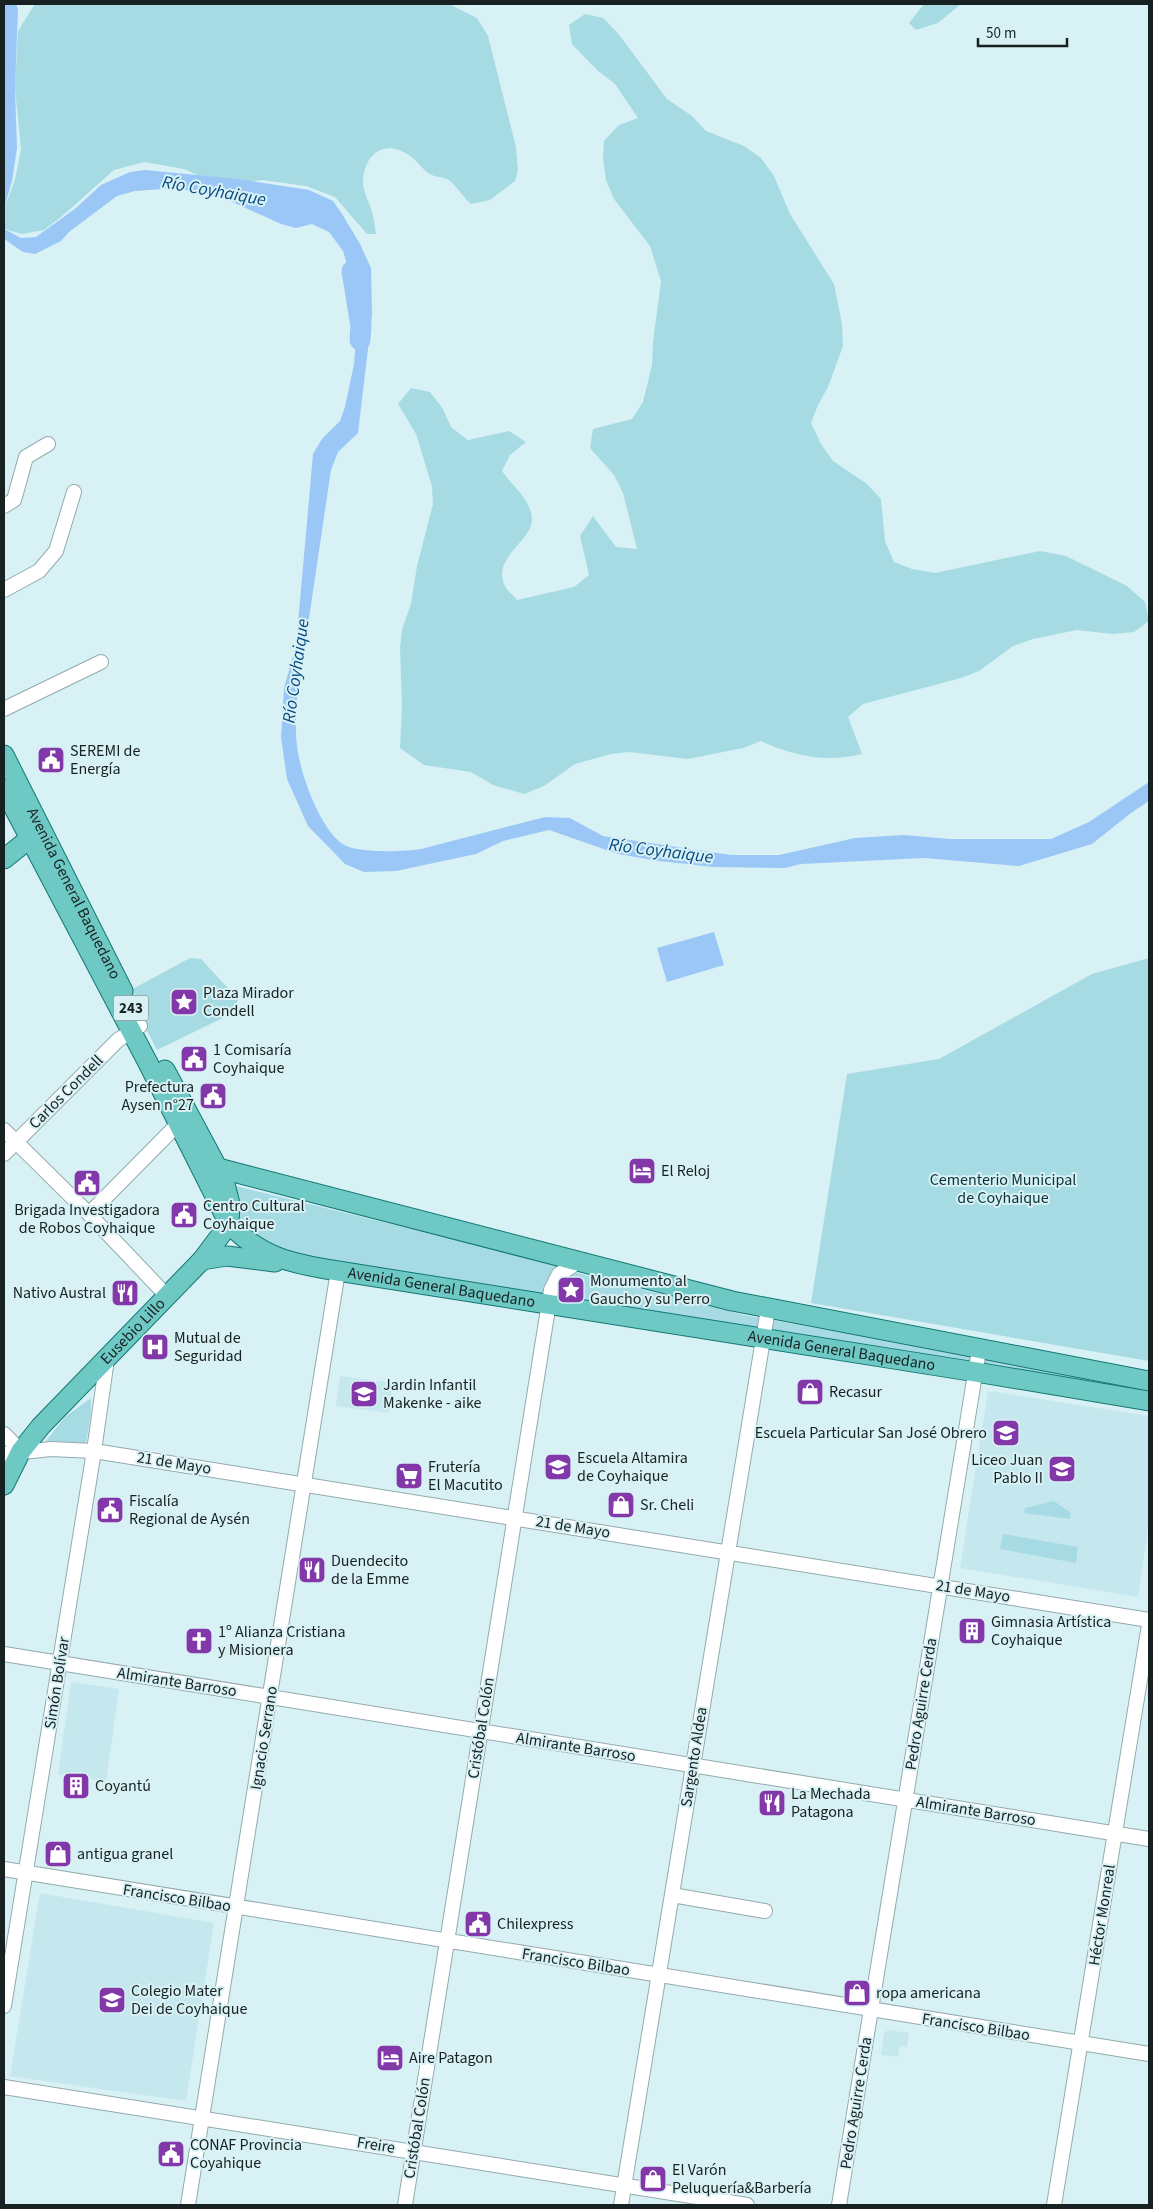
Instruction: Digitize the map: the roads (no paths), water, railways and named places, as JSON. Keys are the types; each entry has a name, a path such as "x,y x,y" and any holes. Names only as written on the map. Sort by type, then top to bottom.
{"main road":[{"name":"Avenida General Baquedano","path":"4,755 51,845 136,1028 178,1124 229,1224 260,1250 296,1264 1149,1401"},
{"name":"Avenida General Baquedano","path":"4,789 29,839 218,1168 577,1263 768,1309 979,1350 1149,1380"},
{"path":"4,859 29,839 39,838 51,845"},
{"path":"218,1168 228,1195 229,1224"},
{"name":"Eusebio Lillo","path":"4,1485 12,1453 202,1260 229,1224"},
{"path":"202,1260 227,1256 296,1264"}],"street":[{"path":"4,506 14,500 26,457 48,444"},
{"path":"4,590 39,571 56,551 74,492"},
{"path":"4,709 101,662"},
{"name":"Carlos Condell","path":"4,1154 118,1040 136,1028"},
{"path":"89,1214 178,1124"},
{"path":"4,1130 89,1214 167,1296"},
{"name":"Cristóbal Colón","path":"405,2205 446,1941 550,1306 551,1290 556,1278 564,1269 577,1263"},
{"name":"Ignacio Serrano","path":"188,2205 338,1271"},
{"name":"Sargento Aldea","path":"621,2205 768,1309"},
{"name":"Pedro Aguirre Cerda","path":"839,2205 979,1350"},
{"name":"Simón Bolívar","path":"4,2006 94,1451 106,1359"},
{"path":"4,1434 12,1453"},
{"name":"21 de Mayo","path":"12,1453 51,1449 94,1451 304,1483 1149,1620"},
{"name":"Héctor Monreal","path":"1054,2205 1149,1625"},
{"name":"Almirante Barroso","path":"4,1654 1149,1839"},
{"name":"Francisco Bilbao","path":"4,1869 1149,2054"},
{"path":"672,1895 765,1910"},
{"name":"Freire","path":"4,2087 747,2205"}],"water":[{"path":"4,4 16,4 18,9 15,89 17,148 12,181 4,209"},
{"path":"145,170 238,179 309,190 333,201 360,244 371,268 372,315 358,433 338,452 331,470 297,699 296,722 296,740 302,771 307,785 319,814 327,827 335,838 344,845 370,851 421,849 545,817 570,818 603,836 731,855 779,855 855,838 903,835 950,839 1051,839 1089,822 1149,782 1149,801 1092,844 1019,866 924,858 801,864 785,868 714,867 618,854 549,830 503,841 476,854 396,871 364,872 345,864 308,826 287,779 281,737 284,688 296,646 313,454 322,439 340,421 345,407 354,364 359,306 343,251 329,232 312,224 296,228 281,224 226,199 177,188 135,191 117,196 69,232 61,241 35,254 23,252 4,239 4,229 21,238 36,237 76,208 101,185 130,172"},
{"path":"714,932 724,965 667,982 657,948"}],"waterway":[{"name":"Río Coyhaique","path":"352,271 361,326 360,340"}],"place":[{"name":"SEREMI de Energía","path":"51,760"},
{"name":"Plaza Mirador Condell","path":"184,1002"},
{"name":"1 Comisaría Coyhaique","path":"194,1059"},
{"name":"Prefectura Aysen n°27","path":"213,1096"},
{"name":"El Reloj","path":"642,1171"},
{"name":"Brigada Investigadora de Robos Coyhaique","path":"87,1183"},
{"name":"Centro Cultural Coyhaique","path":"184,1215"},
{"name":"Monumento al Gaucho y su Perro","path":"571,1290"},
{"name":"Nativo Austral","path":"125,1293"},
{"name":"Mutual de Seguridad","path":"155,1347"},
{"name":"Recasur","path":"810,1392"},
{"name":"Jardin Infantil Makenke - aike","path":"364,1394"},
{"name":"Escuela Particular San José Obrero","path":"1006,1433"},
{"name":"Escuela Altamira de Coyhaique","path":"558,1467"},
{"name":"Liceo Juan Pablo II","path":"1062,1469"},
{"name":"Frutería El Macutito","path":"409,1476"},
{"name":"Sr. Cheli","path":"621,1505"},
{"name":"Fiscalía Regional de Aysén","path":"110,1510"},
{"name":"Duendecito de la Emme","path":"312,1570"},
{"name":"Gimnasia Artística Coyhaique","path":"972,1631"},
{"name":"1º Alianza Cristiana y Misionera","path":"199,1641"},
{"name":"Coyantú","path":"76,1786"},
{"name":"La Mechada Patagona","path":"772,1803"},
{"name":"antigua granel","path":"58,1854"},
{"name":"Chilexpress","path":"478,1924"},
{"name":"ropa americana","path":"857,1993"},
{"name":"Colegio Mater Dei de Coyhaique","path":"112,2000"},
{"name":"Aire Patagon","path":"390,2058"},
{"name":"CONAF Provincia Coyahique","path":"171,2154"},
{"name":"El Varón Peluquería&Barbería","path":"653,2179"}],"park label":[{"name":"Cementerio Municipal de Coyhaique","path":"1003,1189"}]}
